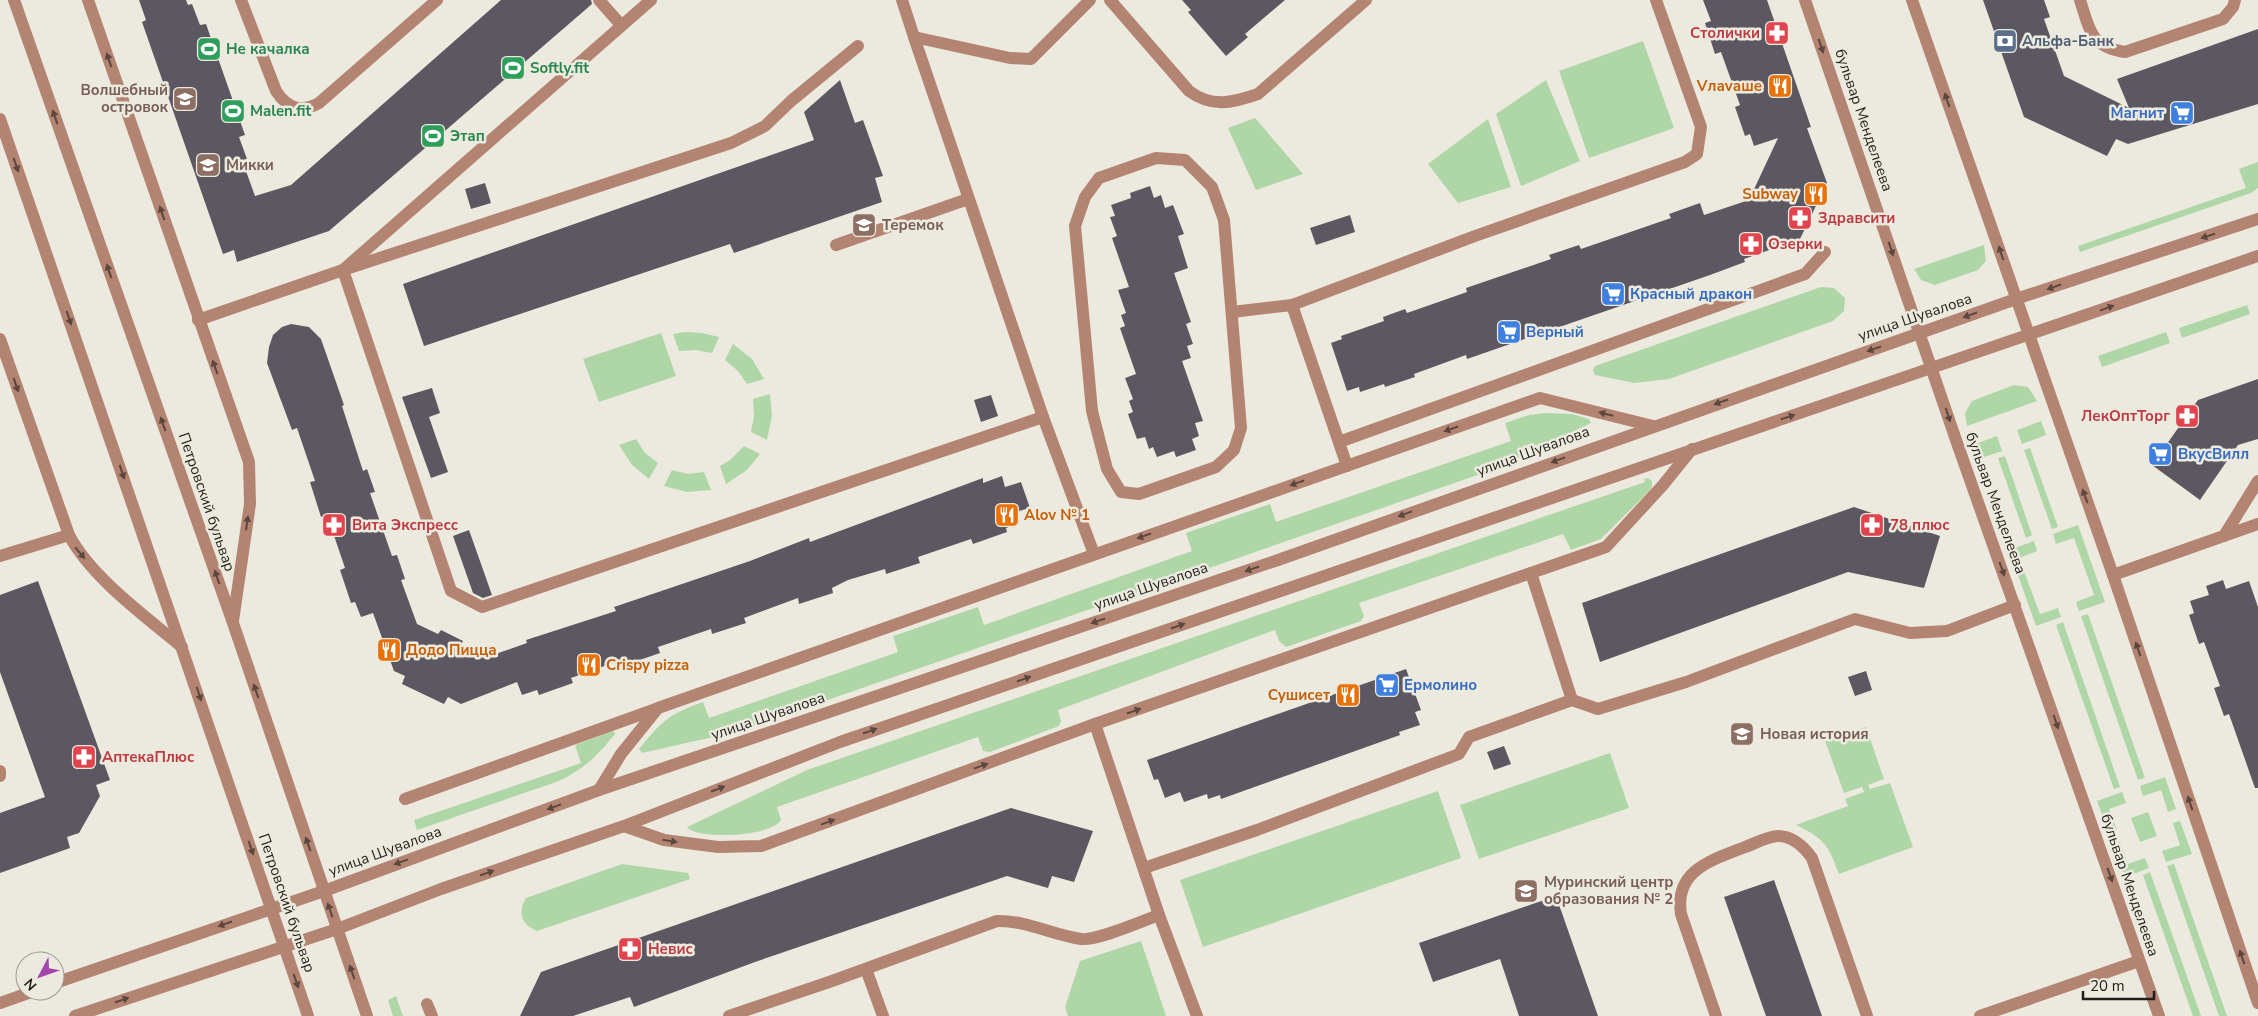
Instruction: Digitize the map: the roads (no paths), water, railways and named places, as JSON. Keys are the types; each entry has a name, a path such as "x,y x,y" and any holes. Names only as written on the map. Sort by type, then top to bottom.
{"street":[{"name":"Петровский бульвар","path":"14,0 233,623 366,1016"},
{"path":"88,0 249,462 250,504 233,623"},
{"path":"241,0 276,91 283,102 295,107 310,108 319,104 437,0"},
{"path":"599,0 622,25"},
{"path":"344,270 651,0"},
{"path":"902,0 1043,417 1094,554"},
{"path":"914,37 1010,58 1031,59 1090,0"},
{"path":"1110,0 1189,91 1202,100 1220,103 1238,101 1258,94 1366,0"},
{"path":"1232,312 1292,305 1475,236 1685,162 1697,154 1701,127 1656,0"},
{"name":"бульвар Менделеева","path":"1805,0 2159,1016"},
{"path":"1912,0 2113,575 2258,1003"},
{"path":"2080,0 2090,30 2098,41 2108,50 2125,52 2223,19 2235,0"},
{"path":"198,320 731,143 765,126 786,105 858,46"},
{"name":"Петровский бульвар","path":"0,119 308,1016"},
{"path":"1156,158 1185,160 1212,187 1224,220 1232,312 1240,428 1234,450 1216,467 1139,494 1121,492 1107,469 1092,411 1075,226 1085,197 1100,178 1156,158"},
{"path":"836,245 968,199"},
{"name":"улица Шувалова","path":"65,980 324,891 600,790 1278,560 2016,299 2257,218"},
{"path":"1339,442 1805,274 1825,252"},
{"path":"75,1016 284,947 441,889 624,826 840,742 1692,449 1933,369 2258,256"},
{"path":"344,270 451,591 482,607 980,440 1043,417"},
{"path":"1292,305 1347,466"},
{"path":"0,340 68,535 76,549 114,589 183,648"},
{"path":"405,799 658,708 1540,398 1654,426"},
{"path":"624,826 664,840 718,847 761,846 1096,724 1606,547 1663,485 1692,449"},
{"path":"2224,536 2258,482"},
{"path":"2113,575 2258,524"},
{"path":"0,556 68,535"},
{"path":"1531,573 1572,700"},
{"path":"1144,868 1257,830 1459,754 1469,737 1572,700 1598,710 1686,682 1855,619 1910,633 1947,632 2015,604"},
{"path":"600,790 621,754 658,708"},
{"path":"1096,724 1159,915 1197,1016"},
{"path":"0,771 0,776"},
{"path":"1716,1016 1681,914 1679,900 1692,873 1703,865 1777,836 1791,839 1804,847 1812,858 1867,1016"},
{"path":"729,1016 866,969 997,920 1012,920 1083,939 1103,935 1159,915"},
{"path":"1980,1016 2139,961"},
{"path":"866,969 883,1016"},
{"path":"2,1001 15,997"}],"place":[{"name":"Столички","path":"1777,33"},
{"name":"Альфа-Банк","path":"2005,41"},
{"name":"Не качалка","path":"209,49"},
{"name":"Softly.fit","path":"513,68"},
{"name":"Vлаvаше","path":"1780,86"},
{"name":"Волшебный островок","path":"185,99"},
{"name":"Malen.fit","path":"233,111"},
{"name":"Магнит","path":"2182,113"},
{"name":"Этап","path":"433,136"},
{"name":"Микки","path":"208,165"},
{"name":"Subway","path":"1816,194"},
{"name":"Здравсити","path":"1800,218"},
{"name":"Теремок","path":"864,225"},
{"name":"Озерки","path":"1751,244"},
{"name":"Красный дракон","path":"1613,294"},
{"name":"Верный","path":"1509,332"},
{"name":"ЛекОптТорг","path":"2187,416"},
{"name":"ВкусВилл","path":"2160,454"},
{"name":"Alov № 1","path":"1007,515"},
{"name":"Вита Экспресс","path":"334,525"},
{"name":"78 плюс","path":"1872,525"},
{"name":"Додо Пицца","path":"389,650"},
{"name":"Crispy pizza","path":"589,665"},
{"name":"Ермолино","path":"1387,685"},
{"name":"Сушисет","path":"1348,695"},
{"name":"Новая история","path":"1742,734"},
{"name":"АптекаПлюс","path":"84,757"},
{"name":"Муринский центр образования № 2","path":"1526,891"},
{"name":"Невис","path":"630,949"}]}
